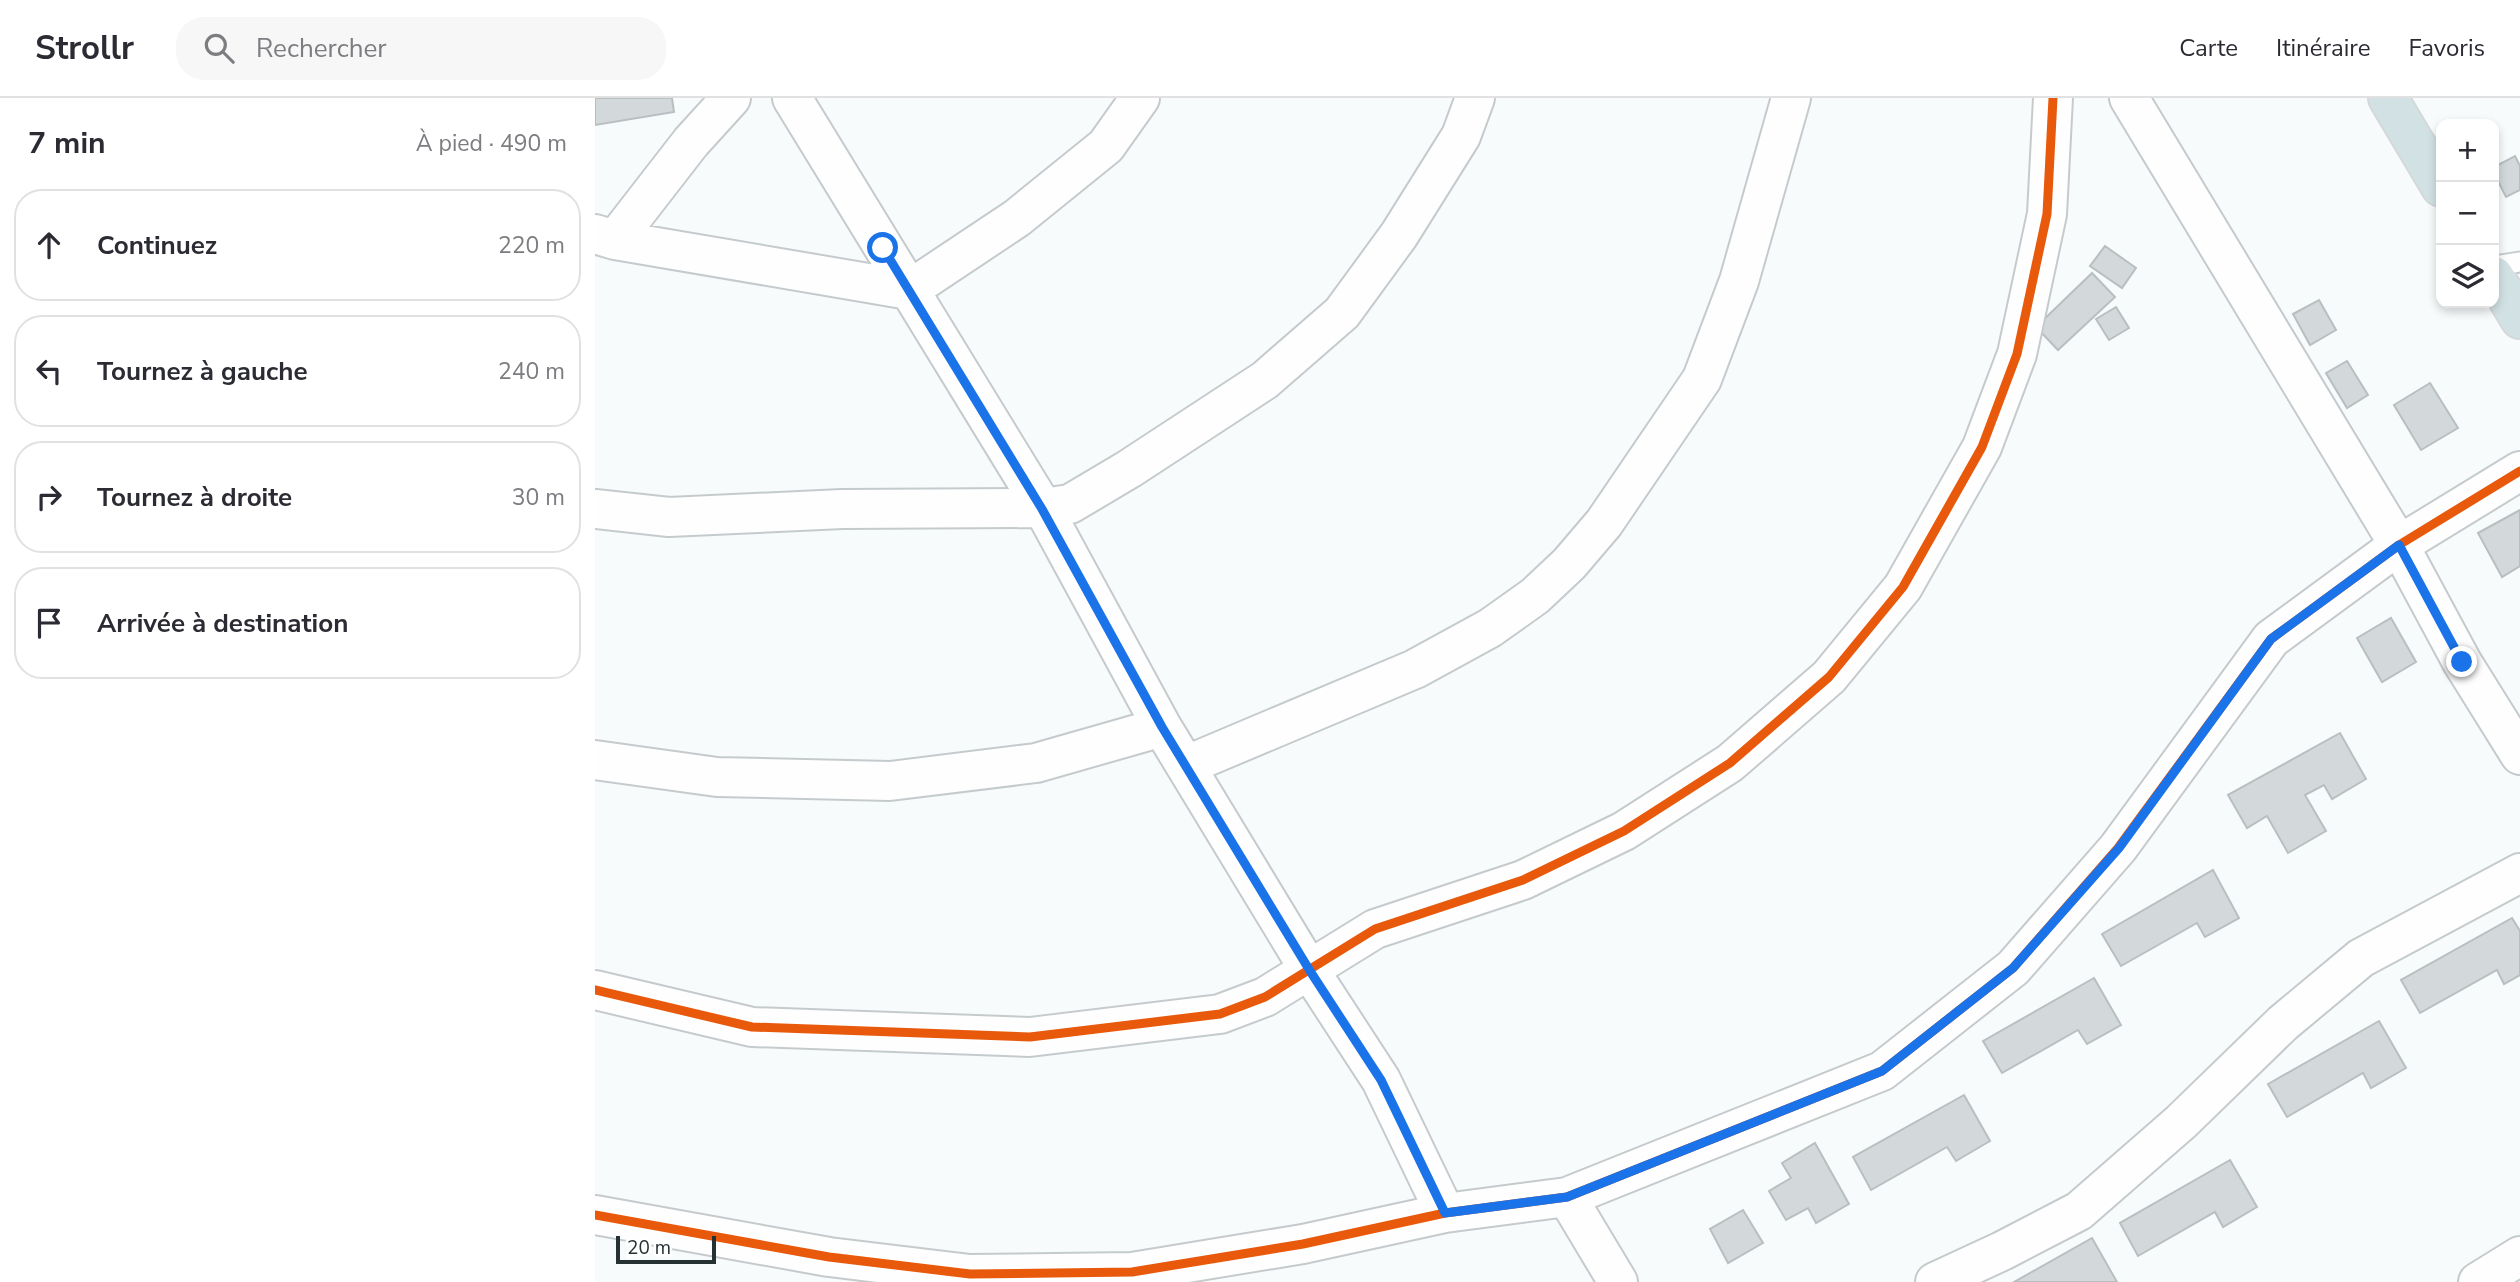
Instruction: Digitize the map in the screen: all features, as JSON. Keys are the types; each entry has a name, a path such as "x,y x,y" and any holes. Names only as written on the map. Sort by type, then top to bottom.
{"highway":[{"path":"2388,98 2438,182"},
{"path":"2499,284 2520,319"}],"street":[{"path":"605,237 731,98"},
{"path":"792,98 1042,509 1162,727 1310,971 1381,1080 1445,1213"},
{"path":"605,237 909,290 1017,218 1106,146 1140,98"},
{"path":"595,509 669,517 842,509 1042,509 1070,504 1129,469 1265,380 1342,313 1399,235 1461,136 1475,98"},
{"path":"1187,765 1415,669 1490,628 1535,596 1569,564 1604,523 1702,379 1739,281 1791,98"},
{"path":"595,990 752,1027 1030,1037 1220,1014 1265,997 1375,929 1524,880 1624,831 1730,763 1829,677 1903,587 1982,447 2017,354 2044,227 2053,98"},
{"path":"2129,98 2399,545 2462,662 2520,755"},
{"path":"595,1215 829,1257 970,1274 1132,1272 1303,1244 1445,1213 1567,1197 1882,1071 2013,968 2119,848 2271,639 2399,545 2520,471"},
{"path":"595,760 717,777 890,781 1036,763 1162,727"},
{"path":"1935,1282 2003,1251 2079,1211 2181,1122 2283,1023 2361,958 2520,873"},
{"path":"1567,1197 1618,1282"},
{"path":"2478,1282 2520,1256"}],"lane":[{"path":"2499,265 2520,262"}],"building":[{"path":"595,98 672,98 674,112 595,125"},
{"path":"2515,156 2520,166 2520,190 2506,197 2499,183 2499,164"},
{"path":"2105,246 2136,268 2122,288 2090,266"},
{"path":"2092,273 2115,297 2058,350 2036,327"},
{"path":"2319,300 2336,330 2310,345 2293,314"},
{"path":"2116,307 2129,328 2109,340 2096,319"},
{"path":"2347,361 2368,395 2347,408 2326,373"},
{"path":"2430,383 2458,428 2421,450 2394,405"},
{"path":"2520,510 2520,566 2502,577 2478,533"},
{"path":"2391,618 2416,662 2382,682 2357,638"},
{"path":"2340,733 2366,779 2332,799 2324,785 2305,795 2326,831 2288,853 2267,816 2247,828 2228,795"},
{"path":"2213,870 2239,918 2205,937 2197,923 2121,966 2102,934"},
{"path":"2512,918 2520,931 2520,975 2504,984 2497,970 2420,1013 2401,980"},
{"path":"2094,978 2121,1025 2087,1044 2078,1030 2002,1073 1983,1041"},
{"path":"2379,1021 2406,1068 2371,1088 2363,1073 2287,1117 2268,1084"},
{"path":"1964,1095 1990,1141 1956,1161 1947,1147 1871,1190 1853,1157"},
{"path":"1815,1143 1849,1204 1816,1223 1808,1208 1786,1220 1769,1191 1791,1178 1782,1163"},
{"path":"2230,1160 2257,1207 2223,1227 2215,1212 2138,1256 2120,1223"},
{"path":"1743,1210 1763,1243 1728,1263 1710,1229"},
{"path":"2092,1238 2117,1282 2014,1282"}],"cycle path":[{"path":"595,990 752,1027 1030,1037 1220,1014 1265,997 1375,929 1523,880 1624,831 1730,763 1829,677 1903,587 1982,447 2017,354 2047,214 2053,98"},
{"path":"595,1215 829,1257 970,1274 1132,1272 1303,1244 1445,1213 1567,1197 1882,1071 2013,968 2118,848 2271,639 2399,545 2520,471"}],"route":[{"path":"883,248 1042,509 1162,727 1310,971 1381,1080 1445,1213 1567,1197 1882,1071 2013,968 2119,848 2271,639 2399,545 2462,662"}]}
